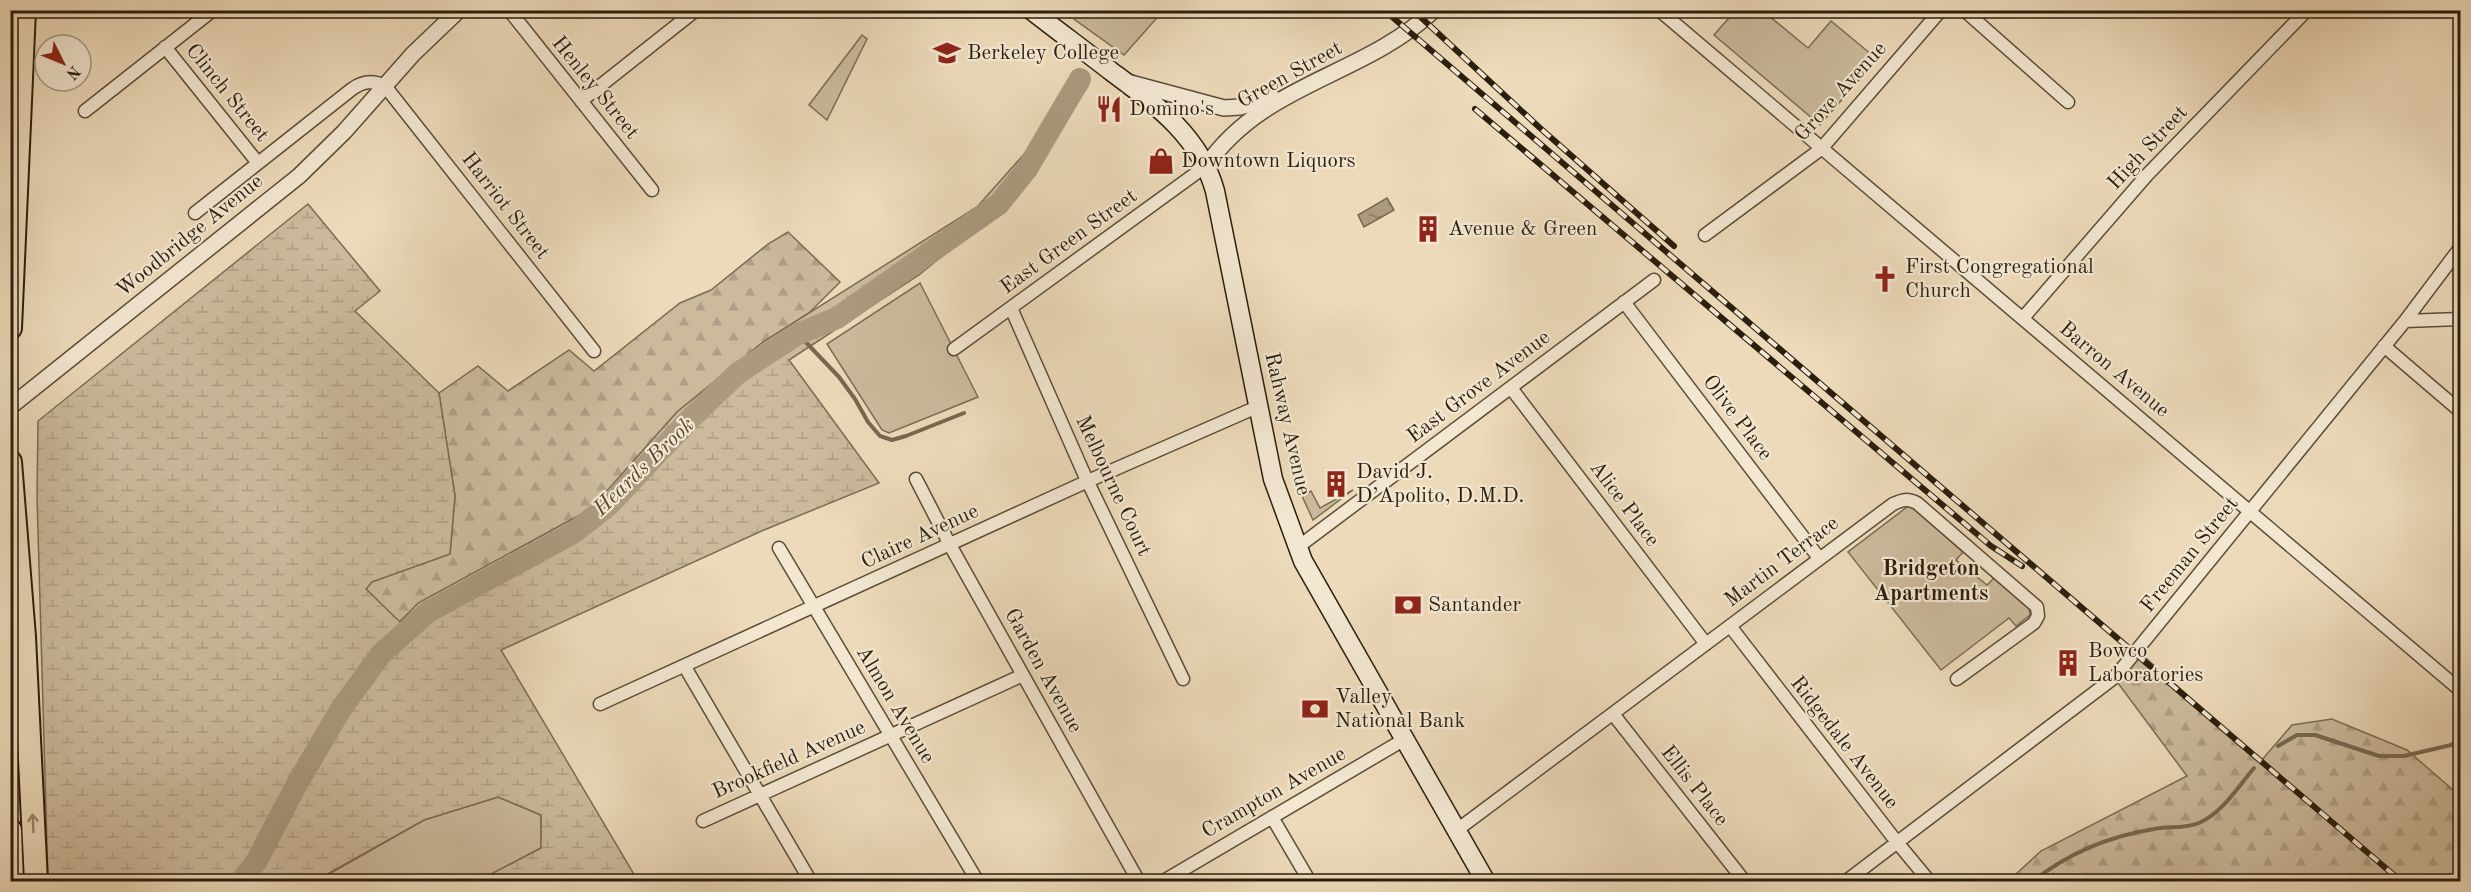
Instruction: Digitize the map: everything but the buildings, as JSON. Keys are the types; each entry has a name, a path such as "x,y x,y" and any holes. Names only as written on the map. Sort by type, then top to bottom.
{"highway":[{"path":"10,328 24,10"},
{"path":"10,462 24,637 36,882"},
{"path":"10,830 12,882"}],"main road":[{"name":"Rahway Avenue","path":"1031,10 1148,99 1189,139 1206,166 1215,191 1257,407 1274,479 1298,547 1486,882"}],"street":[{"path":"85,111 213,10"},
{"name":"Woodbridge Avenue","path":"10,407 299,176 344,132 426,41 459,10"},
{"name":"Henley Street","path":"509,10 652,190"},
{"path":"581,101 696,10"},
{"name":"Green Street","path":"1206,166 1226,139 1268,106 1382,48 1407,33 1434,10"},
{"name":"Barron Avenue","path":"1659,10 2460,690"},
{"name":"Grove Avenue","path":"1705,235 1821,149 1941,10"},
{"path":"1964,10 2068,102"},
{"name":"High Street","path":"2023,318 2147,175 2307,10"},
{"name":"Clinch Street","path":"165,47 258,163"},
{"path":"1124,81 1224,108 1248,105 1306,85"},
{"name":"Woodbridge Avenue","path":"195,213 356,86 373,82 385,86"},
{"name":"Harriot Street","path":"385,86 594,351"},
{"name":"East Green Street","path":"954,349 1206,166"},
{"name":"Freeman Street","path":"1845,882 1896,841 2115,677 2405,321 2460,249"},
{"name":"East Grove Avenue","path":"1298,547 1654,280"},
{"name":"Olive Place","path":"1624,302 1819,558"},
{"name":"Melbourne Court","path":"1011,309 1088,481 1183,679"},
{"path":"2405,321 2460,319"},
{"path":"2384,346 2460,411"},
{"name":"Alice Place","path":"1510,388 1706,644"},
{"name":"Claire Avenue","path":"600,704 1088,481 1257,407"},
{"name":"Garden Avenue","path":"916,478 950,545 1139,882"},
{"name":"Martin Terrace","path":"1457,830 1819,558 1893,504 1909,499 1917,503 2037,607 2038,616 2034,623 1957,679"},
{"name":"Almon Avenue","path":"779,549 978,882"},
{"name":"Ridgedale Avenue","path":"1730,626 1930,882"},
{"path":"685,667 811,882"},
{"name":"Brookfield Avenue","path":"703,821 1023,675"},
{"name":"Ellis Place","path":"1613,714 1745,882"},
{"name":"Crampton Avenue","path":"1162,882 1405,739"},
{"path":"1272,817 1310,882"}],"green space":[{"path":"1081,10 1163,11 1124,55 1074,19"},
{"path":"1735,11 1763,11 1808,48 1831,21 1877,59 1820,125 1714,35"},
{"path":"862,35 867,39 827,120 809,105"},
{"path":"1072,74 1088,86 1021,192 919,275 789,360 879,483 764,530 501,650 638,881 478,881 541,848 541,815 498,797 424,820 315,881 48,881 37,497 38,421 308,204 380,291 355,311 439,393 455,496 450,554 372,582 366,589 400,622 418,603 591,509 677,412 763,342 977,207 1026,152"},
{"path":"788,232 840,282 809,313 763,342 677,412 591,509 419,603 399,622 366,589 371,582 450,554 455,496 439,393 478,366 508,391 569,350 594,371 680,303 711,290 768,244"},
{"path":"920,283 978,397 889,433 882,430 827,344"},
{"path":"1353,490 1313,520 1302,496 1311,491 1320,508"},
{"path":"1911,506 1963,552 1956,560 1987,585 1994,578 2029,607 2030,615 2016,626 2009,618 1941,670 1848,552"},
{"path":"2137,650 2261,761 2292,725 2332,719 2407,750 2460,796 2460,881 2016,882 2013,877 2041,851 2187,776 2112,675"},
{"path":"498,797 541,815 541,848 478,881 315,882 424,820"}],"water":[{"path":"1387,198 1394,210 1364,227 1358,215"}],"waterway":[{"name":"Heards Brook","path":"240,882 256,862 298,782 341,709 381,654 428,612 573,533 609,505 690,419 738,373 798,334 837,318 999,204 1027,169 1080,79"},
{"path":"798,334 839,377 868,422 880,436 892,440 964,413"},
{"path":"2278,746 2297,735 2315,735 2379,756 2404,756 2451,745 2460,739"},
{"path":"2032,882 2074,855 2105,841 2138,832 2199,823 2215,813 2254,768"}],"railway":[{"path":"1384,10 2402,882"},
{"path":"1413,10 1540,128 1674,246"},
{"path":"1475,109 1991,546 2022,566"}],"place":[{"name":"Berkeley College","path":"947,53"},
{"name":"Domino's","path":"1109,109"},
{"name":"Downtown Liquors","path":"1161,161"},
{"name":"Avenue & Green","path":"1428,229"},
{"name":"First Congregational Church","path":"1885,279"},
{"name":"David J. D’Apolito, D.M.D.","path":"1336,484"},
{"name":"Santander","path":"1408,605"},
{"name":"Bowco Laboratories","path":"2068,663"},
{"name":"Valley National Bank","path":"1315,709"}],"district":[{"name":"Bridgeton Apartments","path":"1931,582"}]}
